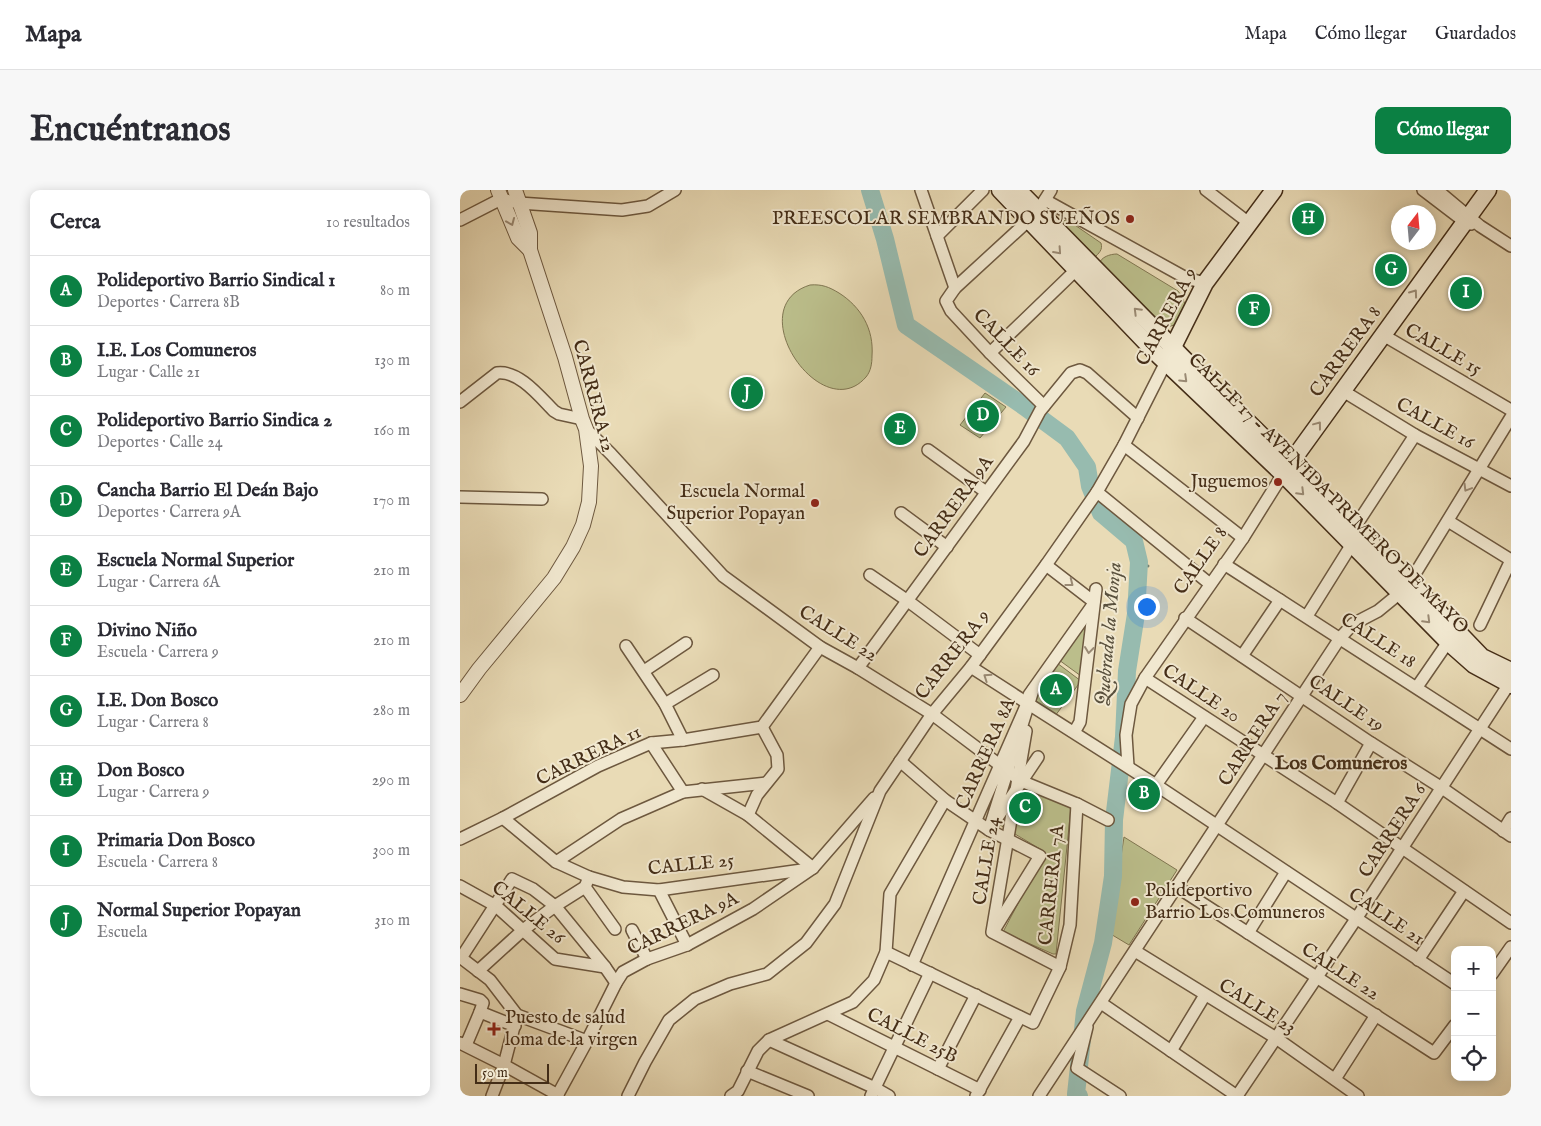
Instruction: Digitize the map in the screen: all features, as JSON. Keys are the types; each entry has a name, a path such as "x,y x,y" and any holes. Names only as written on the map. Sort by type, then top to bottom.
{"main road":[{"name":"CALLE 17 - AVENIDA PRIMERO DE MAYO","path":"1000,190 1041,205 1076,270 1170,355 1187,362 1286,469 1405,588 1510,680"},
{"name":"CALLE 17 - AVENIDA PRIMERO DE MAYO","path":"1018,190 1041,205 1170,355"},
{"name":"CARRERA 9","path":"1170,355 1205,283 1274,190"},
{"name":"CARRERA 8","path":"1286,469 1383,335 1472,222 1488,190"},
{"name":"CALLE 17 - AVENIDA PRIMERO DE MAYO","path":"1405,588 1448,642 1474,665 1510,680"}],"street":[{"path":"460,220 499,194 622,210 648,206 675,190"},
{"path":"937,236 983,190"},
{"path":"1206,190 1249,223"},
{"path":"1423,190 1511,246"},
{"path":"1436,190 1472,222"},
{"path":"922,191 955,288 1041,205 1186,278 1205,283"},
{"name":"CARRERA 12","path":"499,194 518,238 530,250"},
{"name":"CARRERA 12","path":"460,694 554,578 573,547 583,525 589,502 591,466 584,424 565,357 530,250 530,233 517,197"},
{"path":"990,353 1076,270"},
{"name":"CALLE 16","path":"955,288 946,301 951,311 1042,409"},
{"name":"CALLE 15","path":"1383,335 1511,410"},
{"name":"CARRERA 9","path":"628,1096 669,1020 695,999 730,984 767,974 806,943 835,904 880,790 932,714 980,655 1097,492 1124,445 1170,355"},
{"name":"CARRERA 9A","path":"858,668 1024,441 1042,409 1072,372 1080,370 1088,373 1138,418"},
{"path":"460,402 497,373 504,372 529,386 554,411 584,424"},
{"name":"CALLE 16","path":"1342,391 1415,435 1511,486"},
{"name":"CARRERA 7","path":"1042,1095 1340,638 1352,624 1378,611 1405,588 1511,417"},
{"name":"CALLE 22","path":"584,424 723,576 820,647 932,714 1021,781 1077,804 1108,820"},
{"path":"1307,616 1415,435"},
{"path":"1124,445 1243,538"},
{"path":"928,450 986,492"},
{"name":"CALLE 8","path":"1125,765 1126,735 1131,704 1145,678 1185,618 1243,538 1286,469"},
{"path":"1097,492 1210,584"},
{"path":"460,497 542,499"},
{"path":"901,512 947,547"},
{"path":"1448,521 1511,560 1480,626"},
{"name":"CALLE 18","path":"1224,564 1511,749"},
{"path":"1046,565 1094,602"},
{"path":"870,575 980,655"},
{"path":"1072,731 1076,729 1080,722 1096,589"},
{"path":"1242,656 1280,600"},
{"path":"1025,701 1094,602"},
{"name":"CALLE 19","path":"1185,618 1442,788 1507,834"},
{"path":"1417,687 1448,642"},
{"path":"644,671 686,643"},
{"path":"626,646 665,704 684,740"},
{"path":"748,815 757,795 778,769 777,755 762,727 820,647"},
{"name":"CALLE 21","path":"971,666 1156,784 1451,981"},
{"path":"665,704 712,675"},
{"name":"CALLE 20","path":"1145,678 1337,803 1511,922"},
{"name":"CARRERA 6","path":"1237,1096 1442,788 1510,680"},
{"name":"CARRERA 8A","path":"989,830 1033,690"},
{"name":"CARRERA 8A","path":"912,964 1033,690"},
{"name":"CALLE 24","path":"1033,690 992,932 1060,967"},
{"path":"1156,784 1204,717"},
{"name":"CARRERA 11","path":"460,838 503,818 598,766 651,743 684,740 762,727"},
{"path":"1337,803 1371,742"},
{"path":"651,743 683,792"},
{"name":"CARRERA 8A","path":"989,830 1038,757"},
{"path":"900,761 945,800 989,830 1040,856 992,932"},
{"path":"556,862 620,819 683,792 766,783"},
{"path":"702,790 748,815 813,868"},
{"name":"CARRERA 9A","path":"558,1096 623,972 647,959 687,946 753,909 813,868 880,790"},
{"path":"731,1096 738,1091 758,1050 769,1040 853,1002 874,980 886,952 890,894 945,800"},
{"name":"CARRERA 7A","path":"1020,1016 1033,1023 1060,967 1070,925 1077,804"},
{"name":"CALLE 25","path":"503,818 556,862 587,882 659,890 813,868"},
{"path":"1507,834 1511,818"},
{"path":"1248,933 1286,872"},
{"path":"492,1096 504,1065 516,1021 490,980 461,958 512,879 533,889 555,906 616,983"},
{"path":"478,971 523,930 587,882 615,929"},
{"name":"CALLE 22","path":"1177,887 1434,1053 1451,1030"},
{"name":"CALLE 26","path":"461,889 496,906 554,959 605,967"},
{"path":"659,890 687,946"},
{"path":"1418,960 1464,891"},
{"path":"632,930 647,959"},
{"name":"CALLE 23","path":"1135,951 1276,1038 1358,1096"},
{"path":"886,952 1020,1016 978,1093"},
{"path":"1496,970 1509,955"},
{"path":"873,1092 930,973"},
{"path":"460,994 480,1000 482,1003 480,1012 462,1044 504,1065 558,1096"},
{"path":"938,1069 976,995"},
{"path":"1171,1051 1205,995"},
{"path":"1101,1003 1237,1096"},
{"path":"480,1012 588,1041"},
{"name":"CALLE 25B","path":"828,1014 938,1069 978,1093"},
{"path":"1335,1079 1376,1015"},
{"path":"1085,1027 1078,1068 1120,1096"},
{"path":"769,1040 873,1092 889,1096"},
{"path":"747,1071 808,1096"}],"green space":[{"path":"1065,220 1101,243 1101,250 1094,258 1061,224"},
{"path":"1117,254 1178,291 1185,304 1174,325 1162,329 1099,264 1106,256"},
{"path":"810,285 829,288 839,293 860,312 868,328 872,346 870,370 866,377 848,389 829,387 810,376 795,358 785,337 783,316 790,297"},
{"path":"985,393 1006,407 980,438 960,425"},
{"path":"1088,621 1081,676 1059,660"},
{"path":"1057,663 1081,681 1055,716 1031,699"},
{"path":"1026,783 1071,807 1056,954 1003,932 1045,852 1000,825"},
{"name":"Polideportivo Barrio Los Comuneros","path":"1124,837 1177,870 1129,945 1109,933"}],"waterway":[{"name":"Quebrada la Monja","path":"870,190 885,239 906,325 1067,438 1087,467 1090,486 1101,513 1134,541 1139,562 1136,614 1127,671 1124,737 1114,820 1113,876 1103,943 1085,1011 1076,1094 1079,1096"},
{"path":"1139,562 1148,566"}],"place":[{"name":"PREESCOLAR SEMBRANDO SUEÑOS","path":"1130,219"},
{"name":"Don Bosco","path":"1308,219"},
{"name":"I.E. Don Bosco","path":"1391,270"},
{"name":"Primaria Don Bosco","path":"1466,293"},
{"name":"Divino Niño","path":"1254,310"},
{"name":"Normal Superior Popayan","path":"747,393"},
{"name":"Cancha Barrio El Deán Bajo","path":"983,416"},
{"name":"Escuela Normal Superior","path":"900,429"},
{"name":"Juguemos","path":"1278,482"},
{"name":"Escuela Normal Superior Popayan","path":"815,503"},
{"name":"Polideportivo Barrio Sindical 1","path":"1056,690"},
{"name":"I.E. Los Comuneros","path":"1144,794"},
{"name":"Polideportivo Barrio Sindica 2","path":"1025,808"},
{"name":"Polideportivo Barrio Los Comuneros","path":"1135,902"},
{"name":"Puesto de salud loma de la virgen","path":"494,1029"}],"district":[{"name":"Los Comuneros","path":"1341,763"}]}
